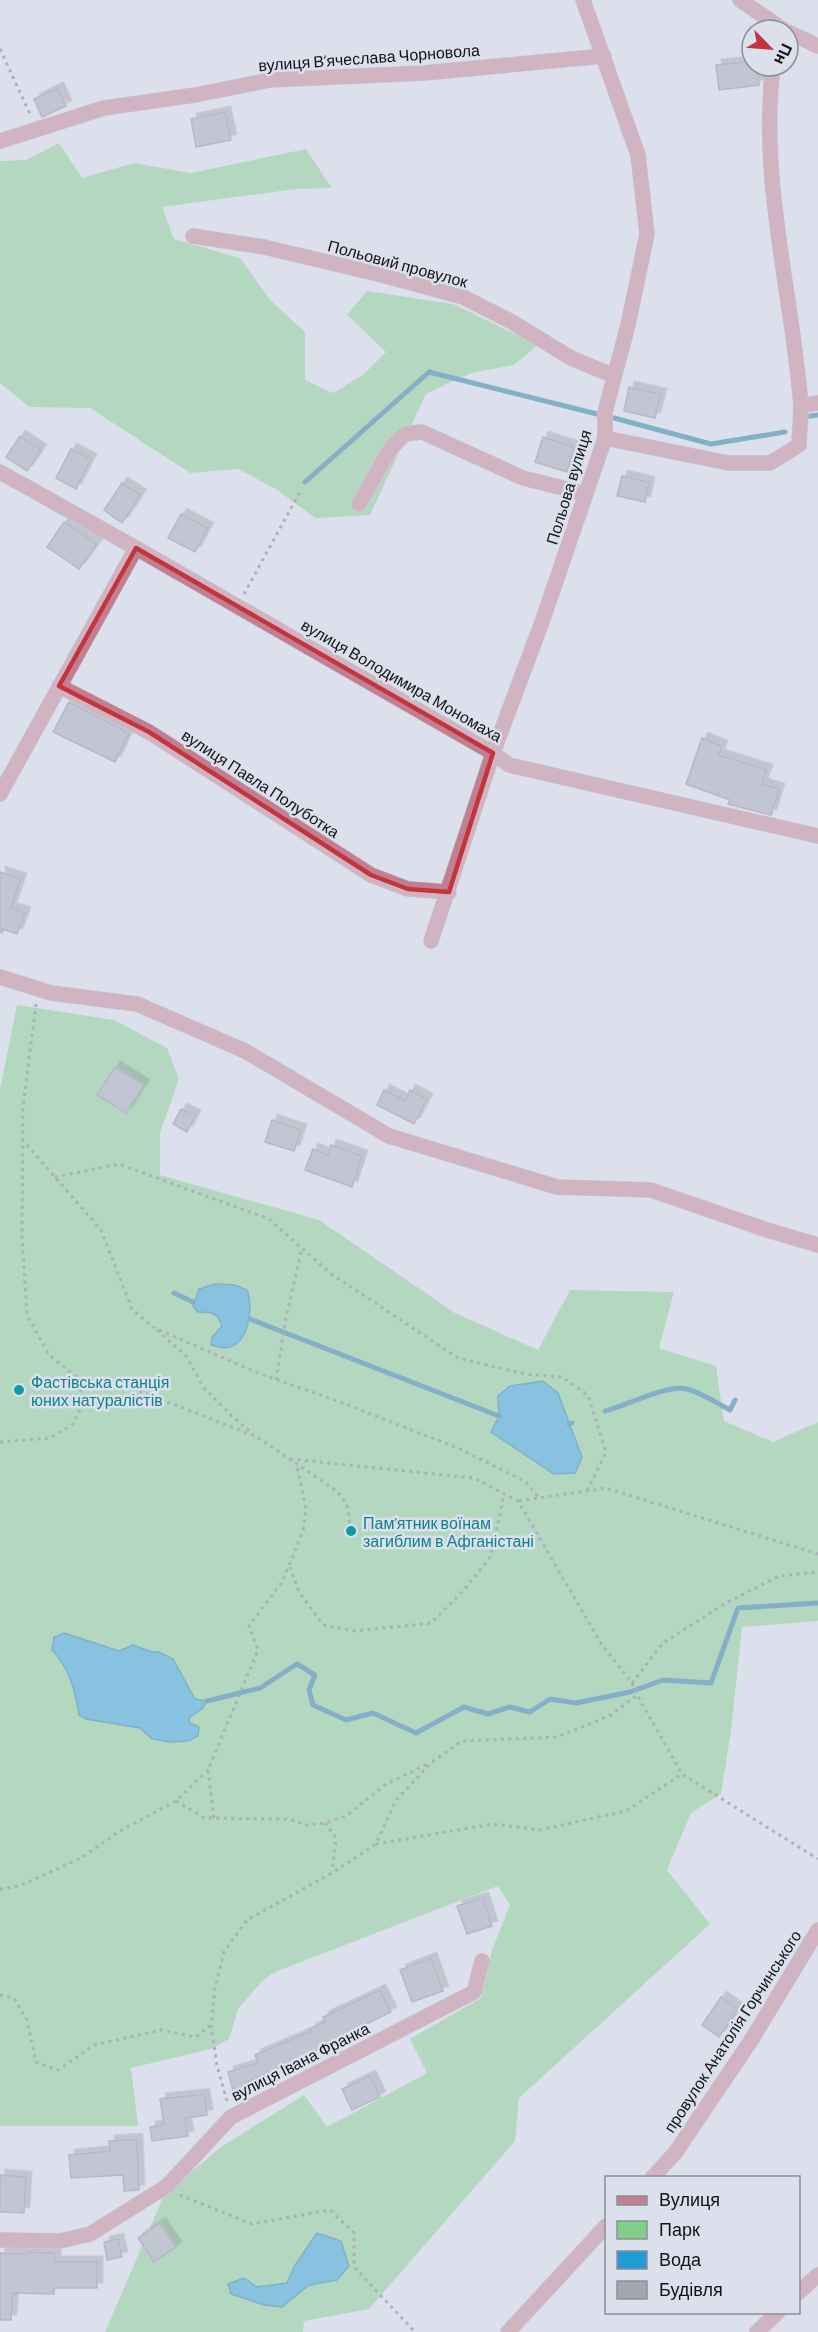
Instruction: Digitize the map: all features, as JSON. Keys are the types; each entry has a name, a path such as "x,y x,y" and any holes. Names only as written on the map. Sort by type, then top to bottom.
{"street":[{"name":"Польова вулиця","path":"431,941 493,753 542,622 605,438 605,412 628,326 647,234 638,155 583,0"},
{"path":"740,0 765,18"},
{"path":"800,38 818,46"},
{"name":"вулиця Вʼячеслава Чорновола","path":"0,141 104,108 195,96 270,80 424,73 604,56"},
{"path":"605,438 728,463 770,463 799,445 801,406 785,271 775,224 770,160 769,98 772,78"},
{"name":"Польовий провулок","path":"193,236 264,247 463,297 512,322 571,358 614,376"},
{"path":"801,406 818,403"},
{"path":"359,504 390,449 405,434 422,432 523,478 586,494"},
{"name":"вулиця Володимира Мономаха","path":"0,472 493,753 509,765 818,836"},
{"path":"1,789 136,548"},
{"name":"вулиця Павла Полуботка","path":"59,686 148,732 370,875 408,889 449,892"},
{"path":"0,977 36,990 137,1004 245,1051 389,1136 557,1187 651,1190 818,1245"},
{"name":"провулок Анатолія Горчинського","path":"654,2176 675,2153 744,2051 818,1930"},
{"name":"вулиця Івана Франка","path":"0,2240 60,2241 90,2234 167,2186 231,2117 474,1992 482,1960"},
{"path":"508,2332 605,2227"},
{"path":"800,2291 818,2275"},
{"path":"757,2332 777,2314"}],"path":[{"path":"0,49 37,129"},
{"path":"237,606 301,490"},
{"path":"36,990 36,1008 23,1107 22,1139 22,1237 27,1315 49,1355 78,1378 132,1388 257,1437"},
{"path":"22,1139 101,1230 132,1309 187,1357 203,1387 233,1417 257,1437 338,1492 347,1505 351,1531"},
{"path":"55,1177 119,1164 269,1219 330,1273 458,1358 525,1374 562,1377 588,1395 606,1452 586,1491"},
{"path":"276,1380 285,1320 302,1248"},
{"path":"153,1327 276,1380 340,1402 460,1449 526,1482 539,1498"},
{"path":"0,1442 50,1438 73,1424 84,1402 78,1378"},
{"path":"288,1458 474,1478 518,1501 602,1645 632,1685 682,1774 818,1859"},
{"path":"0,1889 19,1886 81,1858 120,1831 176,1801 208,1770 241,1696 258,1650 249,1626 282,1582 303,1531 306,1509 297,1464"},
{"path":"518,1501 606,1488 818,1554"},
{"path":"289,1565 299,1592 323,1625 355,1631 430,1623 465,1588 491,1556 504,1494"},
{"path":"632,1685 663,1644 723,1604 779,1576 818,1572"},
{"path":"176,1801 204,1818 288,1819 307,1826 325,1823 346,1816 385,1785 432,1762 462,1742 556,1737 611,1715 637,1695"},
{"path":"376,1844 396,1800 432,1762"},
{"path":"208,1770 214,1818"},
{"path":"231,2117 218,2066 211,2025 215,1988 224,1952 247,1920 332,1873 376,1844 493,1824 539,1830 626,1811 682,1774"},
{"path":"325,1823 336,1838 332,1873"},
{"path":"0,1995 15,1998 27,2020 36,2062 58,2070 94,2045 161,2030 196,2037 211,2025"},
{"path":"167,2186 184,2198 252,2224 330,2210 354,2233 354,2267 415,2332"}],"highlighted area":[{"path":"136,548 493,753 449,892 408,889 371,875 149,732 59,686"}],"green space":[{"path":"59,143 82,178 134,163 191,173 306,149 332,188 296,189 162,207 174,239 240,258 270,300 305,332 305,380 333,393 363,375 386,352 347,315 367,291 453,304 538,345 514,365 471,373 426,394 370,515 315,518 276,489 238,469 190,473 90,408 29,407 0,383 0,161 26,160"},
{"path":"17,1005 114,1020 167,1048 179,1079 160,1133 160,1175 319,1220 455,1313 538,1350 570,1290 674,1292 659,1348 716,1366 724,1421 773,1442 818,1422 818,1621 742,1627 731,1731 721,1794 691,1813 667,1870 710,1924 519,2098 515,2141 369,2309 304,2321 303,2332 105,2332 164,2195 221,2147 304,2095 327,2127 427,2073 410,2039 481,1998 492,1950 510,1905 498,1886 275,1972 263,1980 238,2009 229,2039 211,2049 131,2068 138,2126 0,2126 0,1089"}],"water":[{"path":"215,1284 235,1285 247,1290 249,1297 248,1325 240,1340 233,1346 225,1348 211,1345 212,1337 222,1326 216,1315 198,1312 193,1306 199,1289"},
{"path":"543,1381 558,1393 582,1457 575,1473 554,1474 491,1432 499,1416 498,1396 510,1386"},
{"path":"64,1633 119,1651 133,1645 152,1652 159,1652 173,1659 195,1699 207,1701 202,1709 189,1718 190,1723 199,1727 198,1736 188,1741 171,1742 152,1739 140,1728 86,1719 79,1715 71,1680 52,1650 54,1637"},
{"path":"317,2233 341,2241 349,2266 337,2280 309,2285 282,2307 264,2305 231,2294 228,2284 244,2278 257,2287 287,2283 295,2265"}],"building":[{"path":"740,62 740,78 758,78 759,85 719,90 716,65"},
{"path":"58,88 66,106 42,117 34,99"},
{"path":"225,112 231,140 196,147 191,119"},
{"path":"629,387 661,394 655,418 624,411"},
{"path":"20,436 41,450 27,471 6,457"},
{"path":"543,437 574,447 567,472 535,462"},
{"path":"71,449 91,459 76,489 56,478"},
{"path":"622,476 649,482 645,502 617,496"},
{"path":"122,483 141,495 122,523 104,510"},
{"path":"181,514 208,528 195,552 168,538"},
{"path":"64,522 97,544 79,569 47,547"},
{"path":"69,702 129,733 115,762 53,732"},
{"path":"702,738 722,746 719,755 767,770 762,784 779,789 771,815 728,804 730,800 686,784"},
{"path":"0,872 21,879 11,908 25,913 17,934 3,929 2,933 0,932"},
{"path":"115,1067 144,1085 126,1113 97,1095"},
{"path":"384,1090 405,1101 410,1090 427,1099 414,1124 377,1105"},
{"path":"181,1109 195,1116 187,1132 173,1124"},
{"path":"272,1120 301,1130 294,1151 265,1142"},
{"path":"331,1145 362,1156 352,1187 305,1170 313,1149 328,1155"},
{"path":"483,1898 492,1926 467,1934 457,1906"},
{"path":"431,1958 443,1991 412,2002 400,1970"},
{"path":"380,1990 391,2012 346,2034 347,2036 248,2082 250,2089 234,2094 228,2072 258,2063 255,2055 311,2031 310,2029 325,2022 323,2017"},
{"path":"721,1997 738,2009 719,2037 702,2025"},
{"path":"370,2076 380,2097 352,2110 342,2089"},
{"path":"204,2094 207,2115 185,2118 188,2136 152,2141 150,2127 164,2125 160,2099"},
{"path":"137,2139 139,2190 124,2191 123,2175 71,2178 69,2155 110,2151 109,2141"},
{"path":"0,2175 26,2177 24,2213 0,2212"},
{"path":"160,2223 176,2247 154,2262 138,2238"},
{"path":"118,2239 122,2257 107,2260 104,2242"},
{"path":"29,2252 55,2253 55,2262 97,2262 97,2288 54,2288 54,2294 13,2293 11,2320 0,2320 0,2253 29,2254"}],"waterway":[{"path":"305,482 429,372 597,414"},
{"path":"803,417 818,415"},
{"path":"614,418 711,444 785,432"},
{"path":"174,1293 193,1302"},
{"path":"250,1319 499,1416"},
{"path":"605,1411 658,1392 679,1388 698,1393 730,1410 735,1400"},
{"path":"207,1701 260,1688 297,1664 315,1675 309,1690 313,1705 346,1720 373,1713 416,1733 464,1707 488,1714 510,1707 530,1712 550,1699 576,1703 630,1692 663,1680 711,1683 738,1608 818,1603"}],"place":[{"name":"Фастівська станція юних натуралістів","path":"19,1390"},
{"name":"Пам’ятник воїнам загиблим в Афганістані","path":"351,1531"}]}
